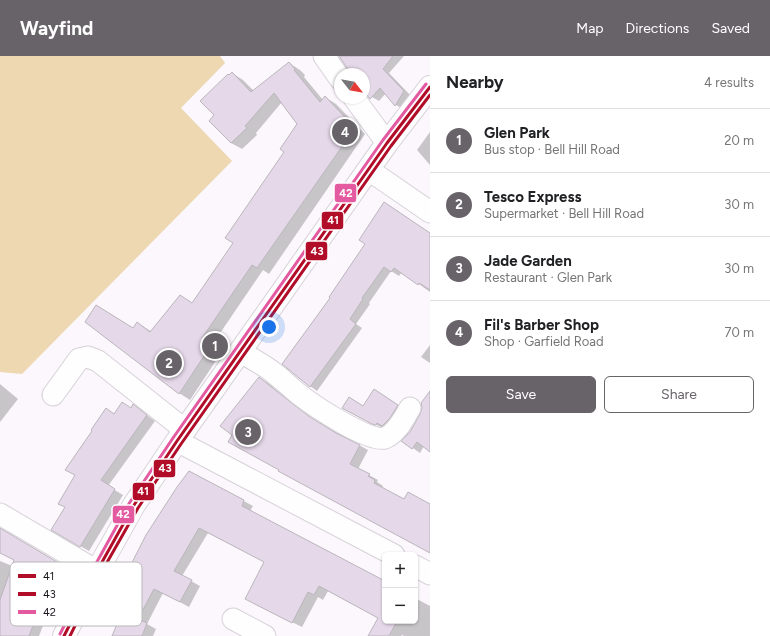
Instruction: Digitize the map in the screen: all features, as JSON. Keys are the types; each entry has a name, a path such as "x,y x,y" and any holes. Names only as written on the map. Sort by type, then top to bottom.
{"main road":[{"path":"102,562 134,505 181,436 387,143 430,87"},
{"path":"64,636 69,626"}],"street":[{"path":"324,56 334,70"},
{"path":"358,104 387,143"},
{"path":"368,170 430,212"},
{"path":"241,352 272,372 300,395 319,408 364,434 376,439 384,438 393,434 410,408"},
{"path":"53,395 79,360 88,358 98,361 181,436 389,552"},
{"path":"0,514 82,562"},
{"path":"418,568 430,574"},
{"path":"233,619 265,636"}],"shaded area":[{"path":"0,56 220,56 225,63 181,108 232,161 22,374 0,372"}],"building":[{"path":"339,56 393,56 383,69 404,91 395,106 380,88 370,99 370,68 347,68"},
{"path":"289,62 320,102 325,96 355,128 257,268 252,265 202,338 210,347 179,394 85,322 96,305 133,328 137,322 150,332 180,295 192,303 233,243 225,238 284,152 280,149 297,124 274,93 245,126 247,128 231,143 209,121 214,115 200,101 228,74 229,75 232,72 251,92"},
{"path":"384,202 430,233 430,290 419,283 418,285 394,268 391,272 384,267 362,298 363,299 350,319 356,324 310,387 282,364 330,298 329,297 365,244 359,240"},
{"path":"259,377 310,417 336,433 360,445 350,464 370,474 368,476 375,480 374,483 404,499 408,492 430,504 430,553 278,471 279,470 228,442 232,435 220,426"},
{"path":"374,389 398,405 390,418 382,426 377,423 376,425 372,424 342,408 349,397 363,406"},
{"path":"430,391 430,452 417,442 412,449 401,441 410,432 420,414 422,408 421,403"},
{"path":"122,402 131,408 133,404 147,415 101,480 115,489 80,547 51,530 65,507 58,504 75,475 65,470 106,408 114,414"},
{"path":"189,471 244,500 242,506 382,579 382,624 395,624 389,636 368,636 378,618 319,586 314,595 308,592 292,623 245,599 264,562 199,528 174,571 192,580 180,602 154,589 142,612 142,562 132,562 146,535"},
{"path":"0,528 57,562 13,562 14,560 0,553"},
{"path":"10,571 10,626 33,626 29,636 0,636 0,600"},
{"path":"142,621 147,623 142,636 112,636 116,626 142,626"}],"transit line":[{"name":"42","path":"97,562 130,502 173,438 383,140 426,84"},
{"name":"41","path":"102,562 134,505 177,441 387,143 430,87"},
{"name":"43","path":"107,562 138,508 181,444 391,146 430,95"},
{"name":"42","path":"60,634 64,626"},
{"name":"41","path":"64,636 69,626"},
{"name":"43","path":"70,636 75,626"}],"place":[{"name":"Fil's Barber Shop","path":"345,132"},
{"name":"Glen Park","path":"215,346"},
{"name":"Tesco Express","path":"169,363"},
{"name":"Jade Garden","path":"248,432"}]}
